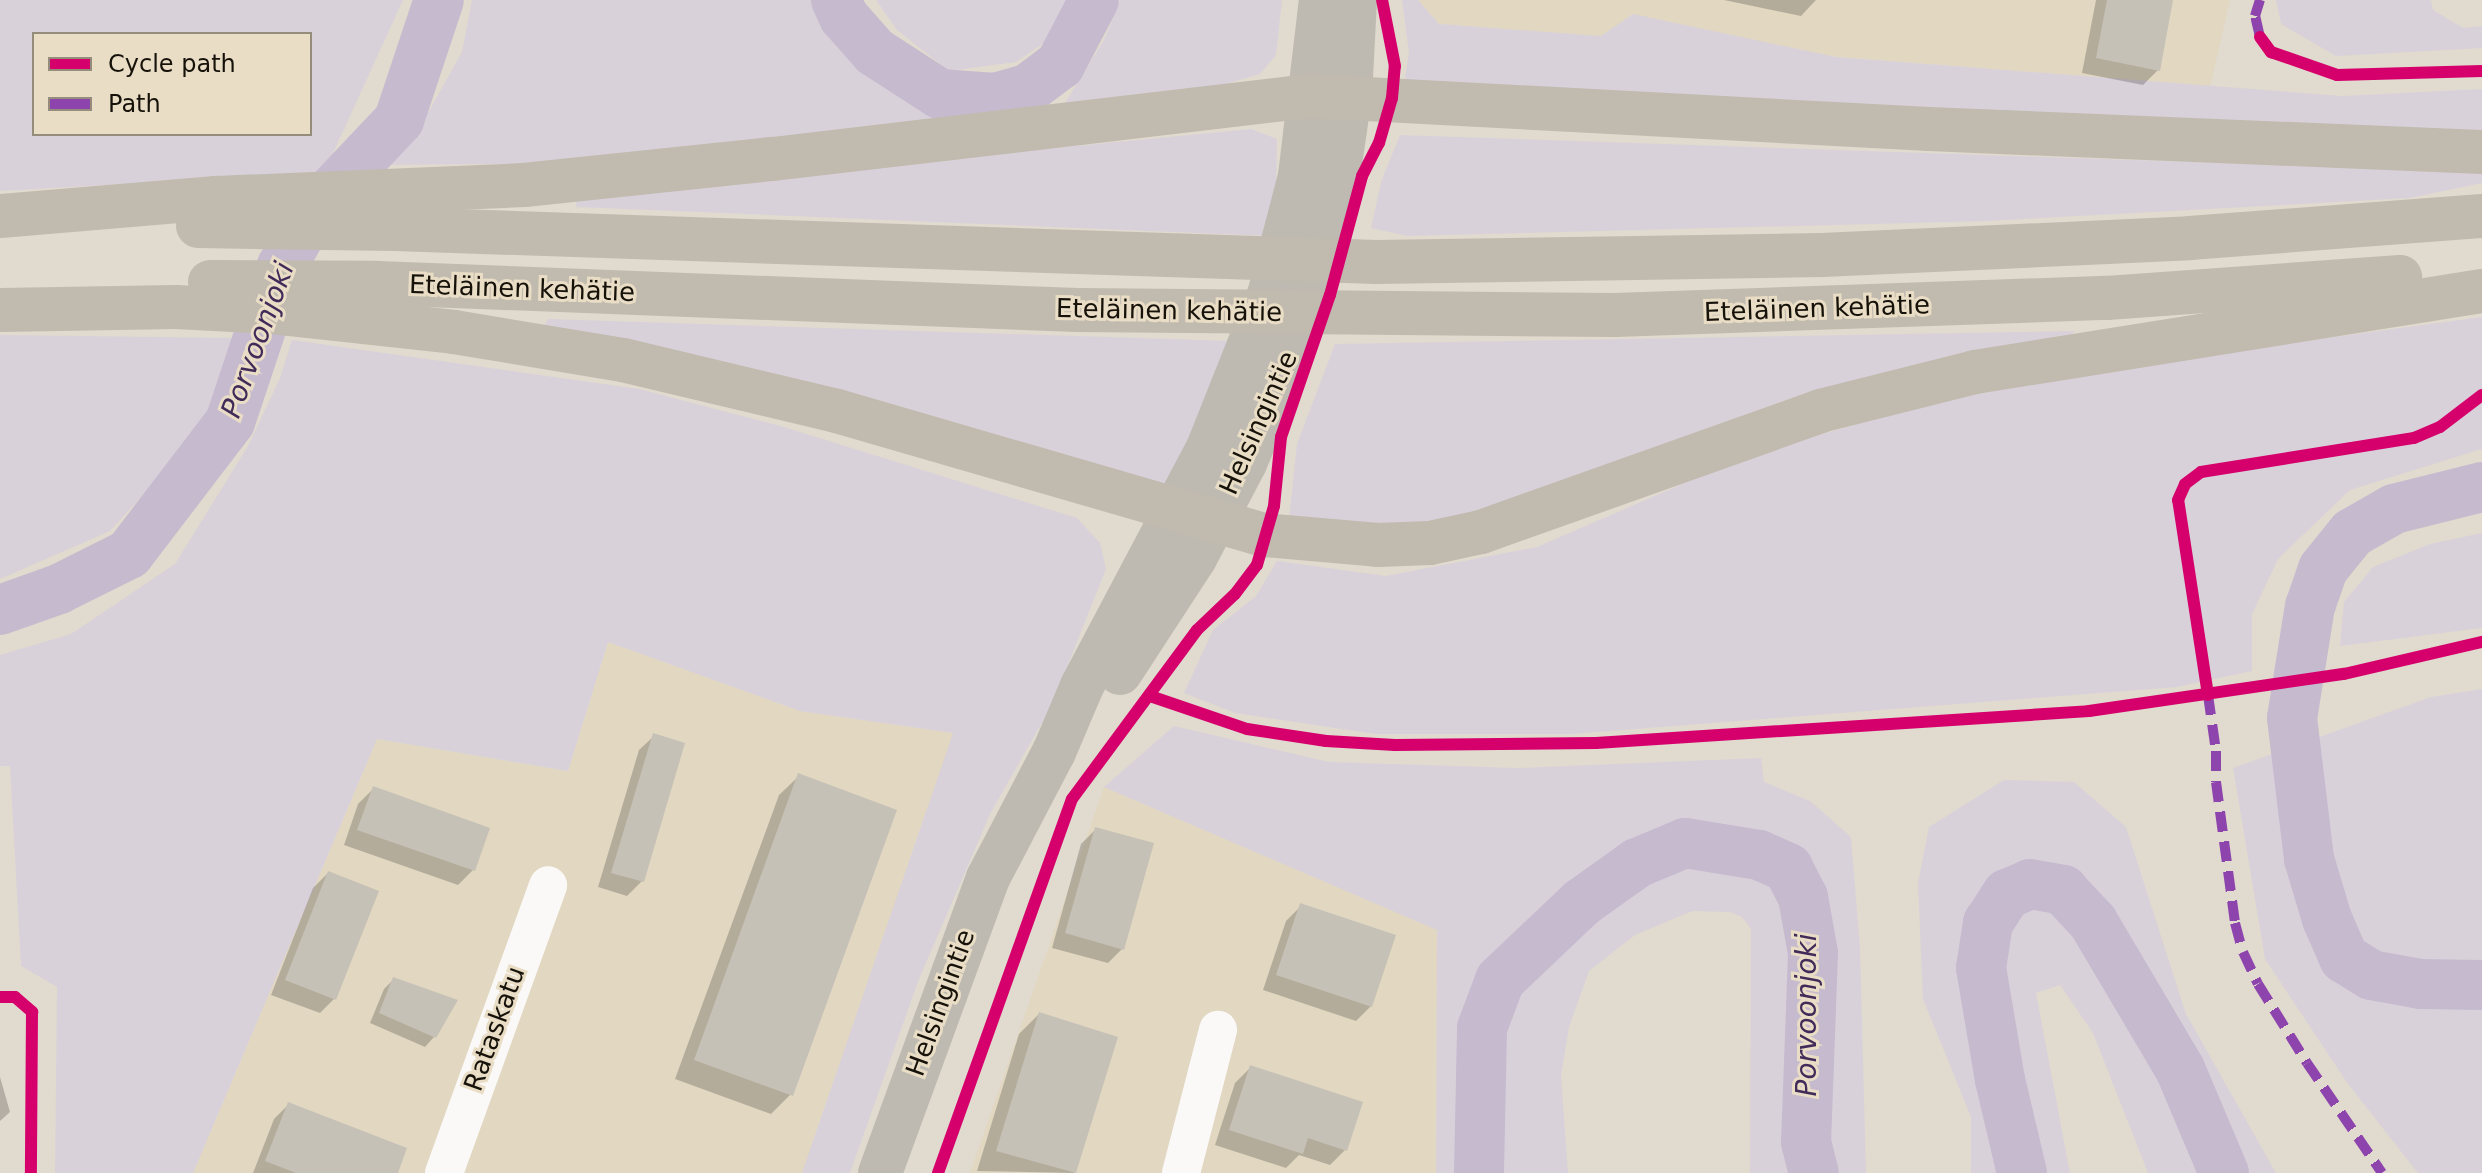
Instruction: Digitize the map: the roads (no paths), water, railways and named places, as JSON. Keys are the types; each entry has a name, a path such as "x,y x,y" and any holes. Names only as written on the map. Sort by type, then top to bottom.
{"highway":[{"path":"402,209 524,185 1330,96 1944,130 2482,152"},
{"name":"Eteläinen kehätie","path":"0,234 211,212 402,209 1376,262 1837,255 2190,238 2482,216"},
{"path":"0,216 211,212"},
{"name":"Eteläinen kehätie","path":"0,288 370,302 1615,315 2107,298 2327,284 2482,269"},
{"path":"370,302 728,384 1264,535 1378,545 1430,543 1481,532 1748,434 1902,389 2068,356 2482,291"},
{"path":"0,310 181,295"}],"main road":[{"name":"Helsingintie","path":"1321,0 1330,96"},
{"name":"Helsingintie","path":"880,1173 988,878 1054,752 1082,686 1196,514 1254,393 1269,295 1319,177 1330,96 1355,0"}],"street":[{"name":"Rataskatu","path":"444,1173 548,885"},
{"path":"1181,1173 1218,1030"}],"waterway":[{"name":"Porvoonjoki","path":"0,610 59,589 129,554 230,422 282,266 314,210 399,120 439,0"},
{"name":"Porvoonjoki","path":"836,0 844,17 875,52 940,94 995,98 1029,88 1060,65 1094,0"},
{"name":"Porvoonjoki","path":"2482,487 2394,509 2352,533 2323,569 2310,606 2292,718 2309,859 2327,919 2344,958 2371,975 2421,984 2482,985"},
{"name":"Porvoonjoki","path":"1479,1173 1482,1028 1500,980 1581,903 1637,863 1685,843 1759,855 1788,868 1803,897 1813,953 1806,1142 1814,1173"},
{"name":"Porvoonjoki","path":"2022,1173 2000,1080 1981,968 1988,923 2007,894 2030,884 2063,890 2093,922 2180,1069 2224,1173"}]}
